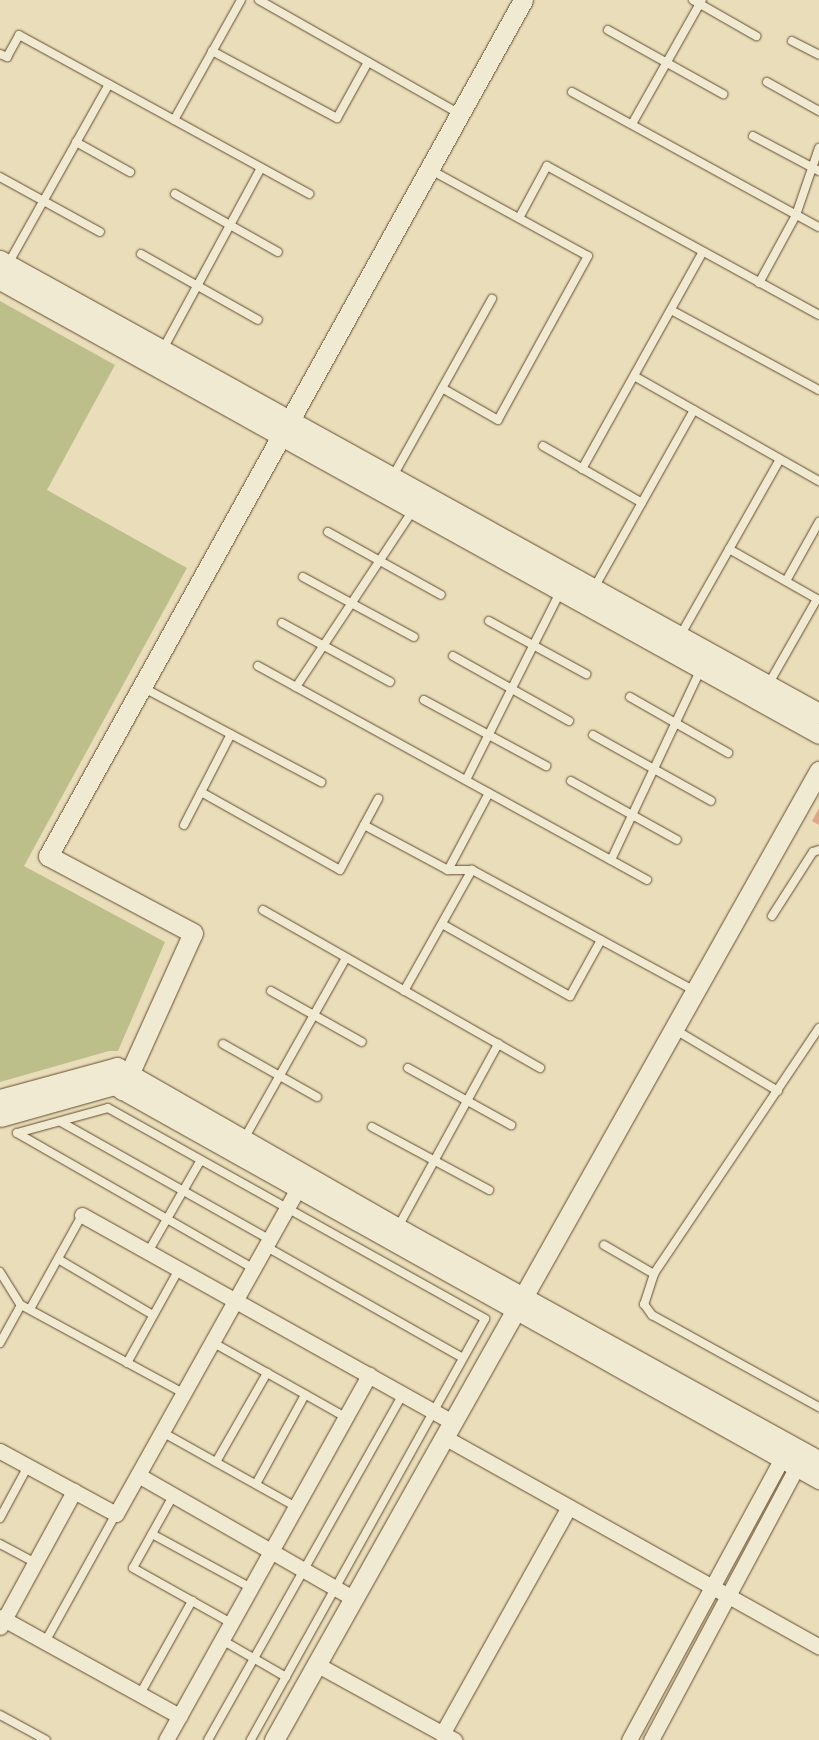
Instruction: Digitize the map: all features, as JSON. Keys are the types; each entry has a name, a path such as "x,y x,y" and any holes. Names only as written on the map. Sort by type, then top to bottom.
{"street":[{"path":"126,1082 193,933 48,856 523,0"},
{"path":"3,268 286,428 393,476 819,713"},
{"path":"3,268 163,349 414,509 819,734"},
{"path":"274,1740 819,771"},
{"path":"0,1099 117,1067 126,1082 298,1188 519,1303"},
{"path":"0,1117 126,1082 244,1140 397,1228 519,1303 792,1458 819,1479"},
{"path":"0,1451 116,1514 298,1188"},
{"path":"82,1215 434,1411 448,1429 569,1507 819,1647"},
{"path":"166,1740 369,1375"},
{"path":"792,1458 819,1461"},
{"path":"629,1740 712,1587 792,1458"},
{"path":"651,1740 728,1596 792,1458"},
{"path":"138,1475 353,1598"},
{"path":"74,1491 1,1621 45,1642 179,1716"},
{"path":"316,1664 448,1737 569,1507"}],"lane":[{"path":"174,120 241,0"},
{"path":"259,0 460,114"},
{"path":"632,124 667,63 698,1 756,36"},
{"path":"608,30 723,94"},
{"path":"0,54 7,57 18,35 309,194"},
{"path":"792,41 819,55"},
{"path":"212,51 337,118 368,62"},
{"path":"766,82 819,111"},
{"path":"3,268 43,201 108,84"},
{"path":"572,92 819,227"},
{"path":"753,136 816,169"},
{"path":"76,142 130,172"},
{"path":"759,282 796,215 816,169 819,148"},
{"path":"519,218 547,166 819,315"},
{"path":"163,349 261,168"},
{"path":"429,169 588,256 498,420 442,388"},
{"path":"0,177 100,232"},
{"path":"175,194 278,252"},
{"path":"582,469 703,252"},
{"path":"141,254 258,320"},
{"path":"393,476 492,299"},
{"path":"671,310 819,390"},
{"path":"634,376 819,481"},
{"path":"594,588 694,410"},
{"path":"543,446 642,503"},
{"path":"680,636 780,459"},
{"path":"296,686 414,509"},
{"path":"786,581 819,522"},
{"path":"328,532 441,595"},
{"path":"729,549 817,598 768,685"},
{"path":"303,577 414,637"},
{"path":"466,780 560,591"},
{"path":"489,621 586,674"},
{"path":"282,623 390,682"},
{"path":"453,656 569,721"},
{"path":"258,666 647,880"},
{"path":"612,860 701,669"},
{"path":"142,687 321,782"},
{"path":"630,697 728,753"},
{"path":"424,700 546,766"},
{"path":"184,825 231,734"},
{"path":"593,735 711,801"},
{"path":"571,780 676,840"},
{"path":"201,792 340,870 378,799"},
{"path":"448,870 489,793"},
{"path":"364,825 448,870 472,870 696,991"},
{"path":"772,916 813,852 819,850"},
{"path":"404,991 472,870"},
{"path":"263,910 540,1068"},
{"path":"442,924 570,996 601,940"},
{"path":"244,1140 346,958"},
{"path":"271,991 362,1042"},
{"path":"819,1028 654,1274 644,1304 652,1315 819,1406"},
{"path":"674,1029 778,1091"},
{"path":"223,1044 317,1097"},
{"path":"397,1228 498,1044"},
{"path":"408,1068 511,1125"},
{"path":"251,1740 485,1319 108,1108 17,1133 253,1268"},
{"path":"61,1122 184,1191 463,1358"},
{"path":"372,1127 489,1190"},
{"path":"148,1252 201,1160"},
{"path":"30,1309 82,1215"},
{"path":"604,1246 654,1274"},
{"path":"58,1259 153,1315"},
{"path":"127,1363 179,1269"},
{"path":"0,1272 21,1304 183,1393"},
{"path":"0,1343 21,1304"},
{"path":"212,1342 345,1417"},
{"path":"216,1462 267,1373"},
{"path":"208,1740 403,1394"},
{"path":"256,1484 306,1395"},
{"path":"162,1432 296,1506"},
{"path":"0,1518 3,1504 28,1466"},
{"path":"173,1496 132,1568 231,1623"},
{"path":"45,1642 116,1514"},
{"path":"152,1534 250,1588"},
{"path":"0,1544 35,1563"},
{"path":"140,1694 192,1601"},
{"path":"222,1640 286,1678"},
{"path":"0,1715 46,1740"}],"green space":[{"path":"0,301 115,365 47,490 187,568 24,866 165,942 118,1051 109,1051 0,1082"}],"building":[{"path":"819,808 819,825 812,821"}]}
